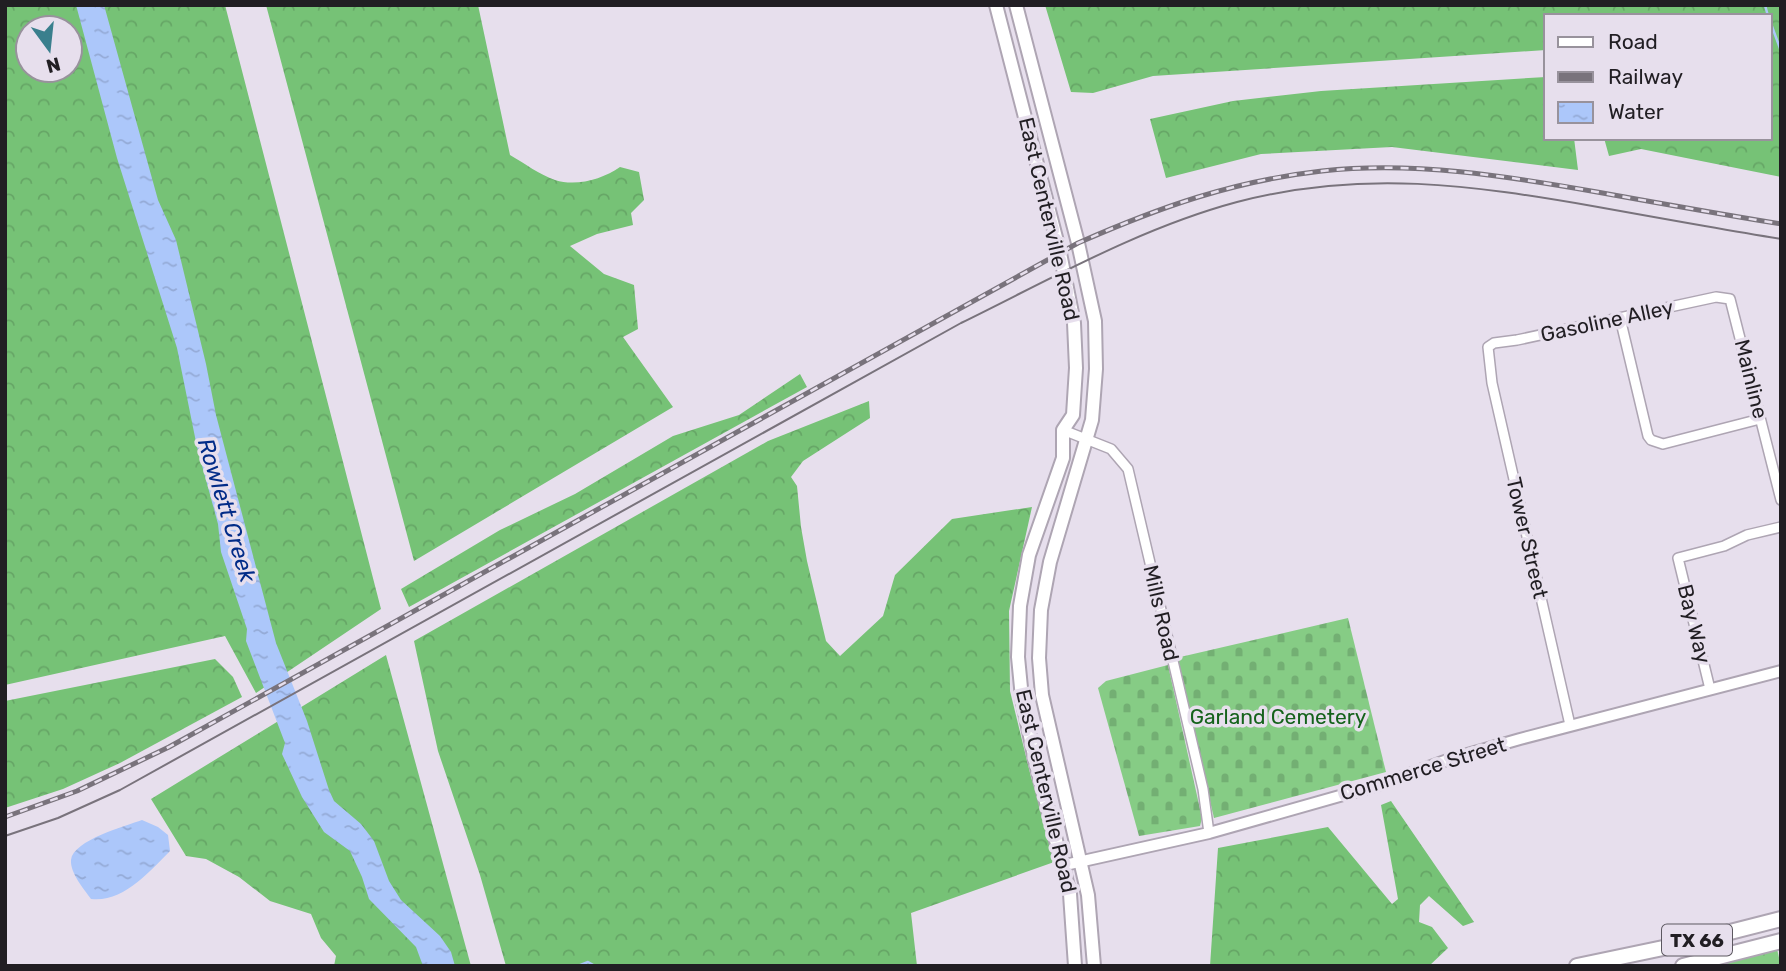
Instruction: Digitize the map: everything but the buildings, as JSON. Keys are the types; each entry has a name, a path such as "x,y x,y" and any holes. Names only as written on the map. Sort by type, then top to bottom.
{"main road":[{"name":"East Centerville Road","path":"996,5 1065,272 1074,323 1076,348 1073,415 1063,429 1063,458 1029,555 1020,606 1018,657 1022,698 1035,760 1065,865 1073,912 1075,966"},
{"name":"East Centerville Road","path":"1016,5 1091,296 1096,342 1092,420 1050,562 1041,610 1039,658 1042,695 1088,895 1094,966"},
{"path":"1035,155 1055,150"},
{"path":"1076,348 1096,342"},
{"name":"TX 66","path":"1577,966 1614,962 1781,919"},
{"name":"TX 66","path":"1683,966 1781,941"}],"street":[{"name":"Gasoline Alley","path":"1487,350 1494,343 1716,297 1730,299"},
{"name":"Mainline","path":"1730,299 1781,500"},
{"path":"1620,318 1651,440 1663,444 1760,419"},
{"name":"Tower Street","path":"1487,350 1492,383 1570,725"},
{"name":"Mills Road","path":"1063,429 1111,449 1128,469 1203,789 1209,833"},
{"name":"Bay Way","path":"1710,689 1678,558 1724,546 1747,535 1781,527"},
{"name":"Commerce Street","path":"1065,865 1209,833 1382,784 1450,759 1570,725 1781,671"}],"green space":[{"path":"5,5 225,5 381,609 256,693 225,636 5,685"},
{"path":"266,5 478,5 510,155 544,175 563,182 589,181 620,167 639,172 644,200 631,213 633,225 597,234 570,246 604,274 634,285 638,329 623,337 673,407 414,561"},
{"path":"1045,5 1781,5 1781,177 1641,149 1609,156 1605,140 1772,140 1772,14 1544,14 1544,50 1153,76 1093,93 1071,92"},
{"path":"1544,77 1544,140 1574,140 1578,170 1392,147 1261,154 1166,178 1150,119 1233,101 1321,91"},
{"path":"800,374 807,387 409,607 401,589 500,530 575,494 673,436 739,415"},
{"path":"869,401 870,418 803,461 791,477 797,486 807,561 826,641 840,656 883,616 895,575 952,519 1032,507 1009,611 1010,691 1031,777 1057,861 911,913 917,966 506,966 480,875 438,751 414,641 768,441"},
{"name":"Garland Cemetery","path":"1348,618 1386,772 1214,818 1176,658"},
{"path":"386,655 471,966 334,966 336,956 321,938 311,914 270,901 239,877 206,859 186,856 151,799"},
{"path":"215,659 233,677 242,697 120,763 63,789 5,808 5,701"},
{"path":"1168,665 1202,818 1200,826 1139,836 1098,688 1106,681"},
{"path":"1391,801 1474,922 1463,926 1429,896 1420,905 1419,922 1432,927 1448,948 1429,966 1210,966 1218,848 1328,827 1392,904 1398,899 1381,805"},
{"path":"1777,949 1781,966 1709,966"}],"water":[{"name":"Rowlett Creek","path":"76,5 104,5 158,200 176,240 216,415 276,643 307,721 329,790 334,801 361,824 374,841 389,881 401,900 440,936 451,952 455,966 423,966 416,947 369,899 350,851 324,832 302,797 282,754 285,743 246,641 247,629 221,552 218,524 197,447 177,348 117,158 84,35 84,14 78,14"},
{"path":"142,820 168,835 170,851 125,891 103,899 91,899 71,865 74,853 90,840"}],"waterway":[{"path":"1765,5 1767,14"},
{"path":"1772,26 1781,51"},
{"path":"578,966 588,962 595,966"}],"tram line":[{"path":"5,836 58,818 120,790 961,323 1096,256 1201,213 1284,192 1373,183 1418,184 1506,192 1781,239"}],"railway":[{"path":"5,817 77,791 169,747 1078,243 1197,197 1289,175 1357,168 1426,169 1529,181 1781,224"}]}
